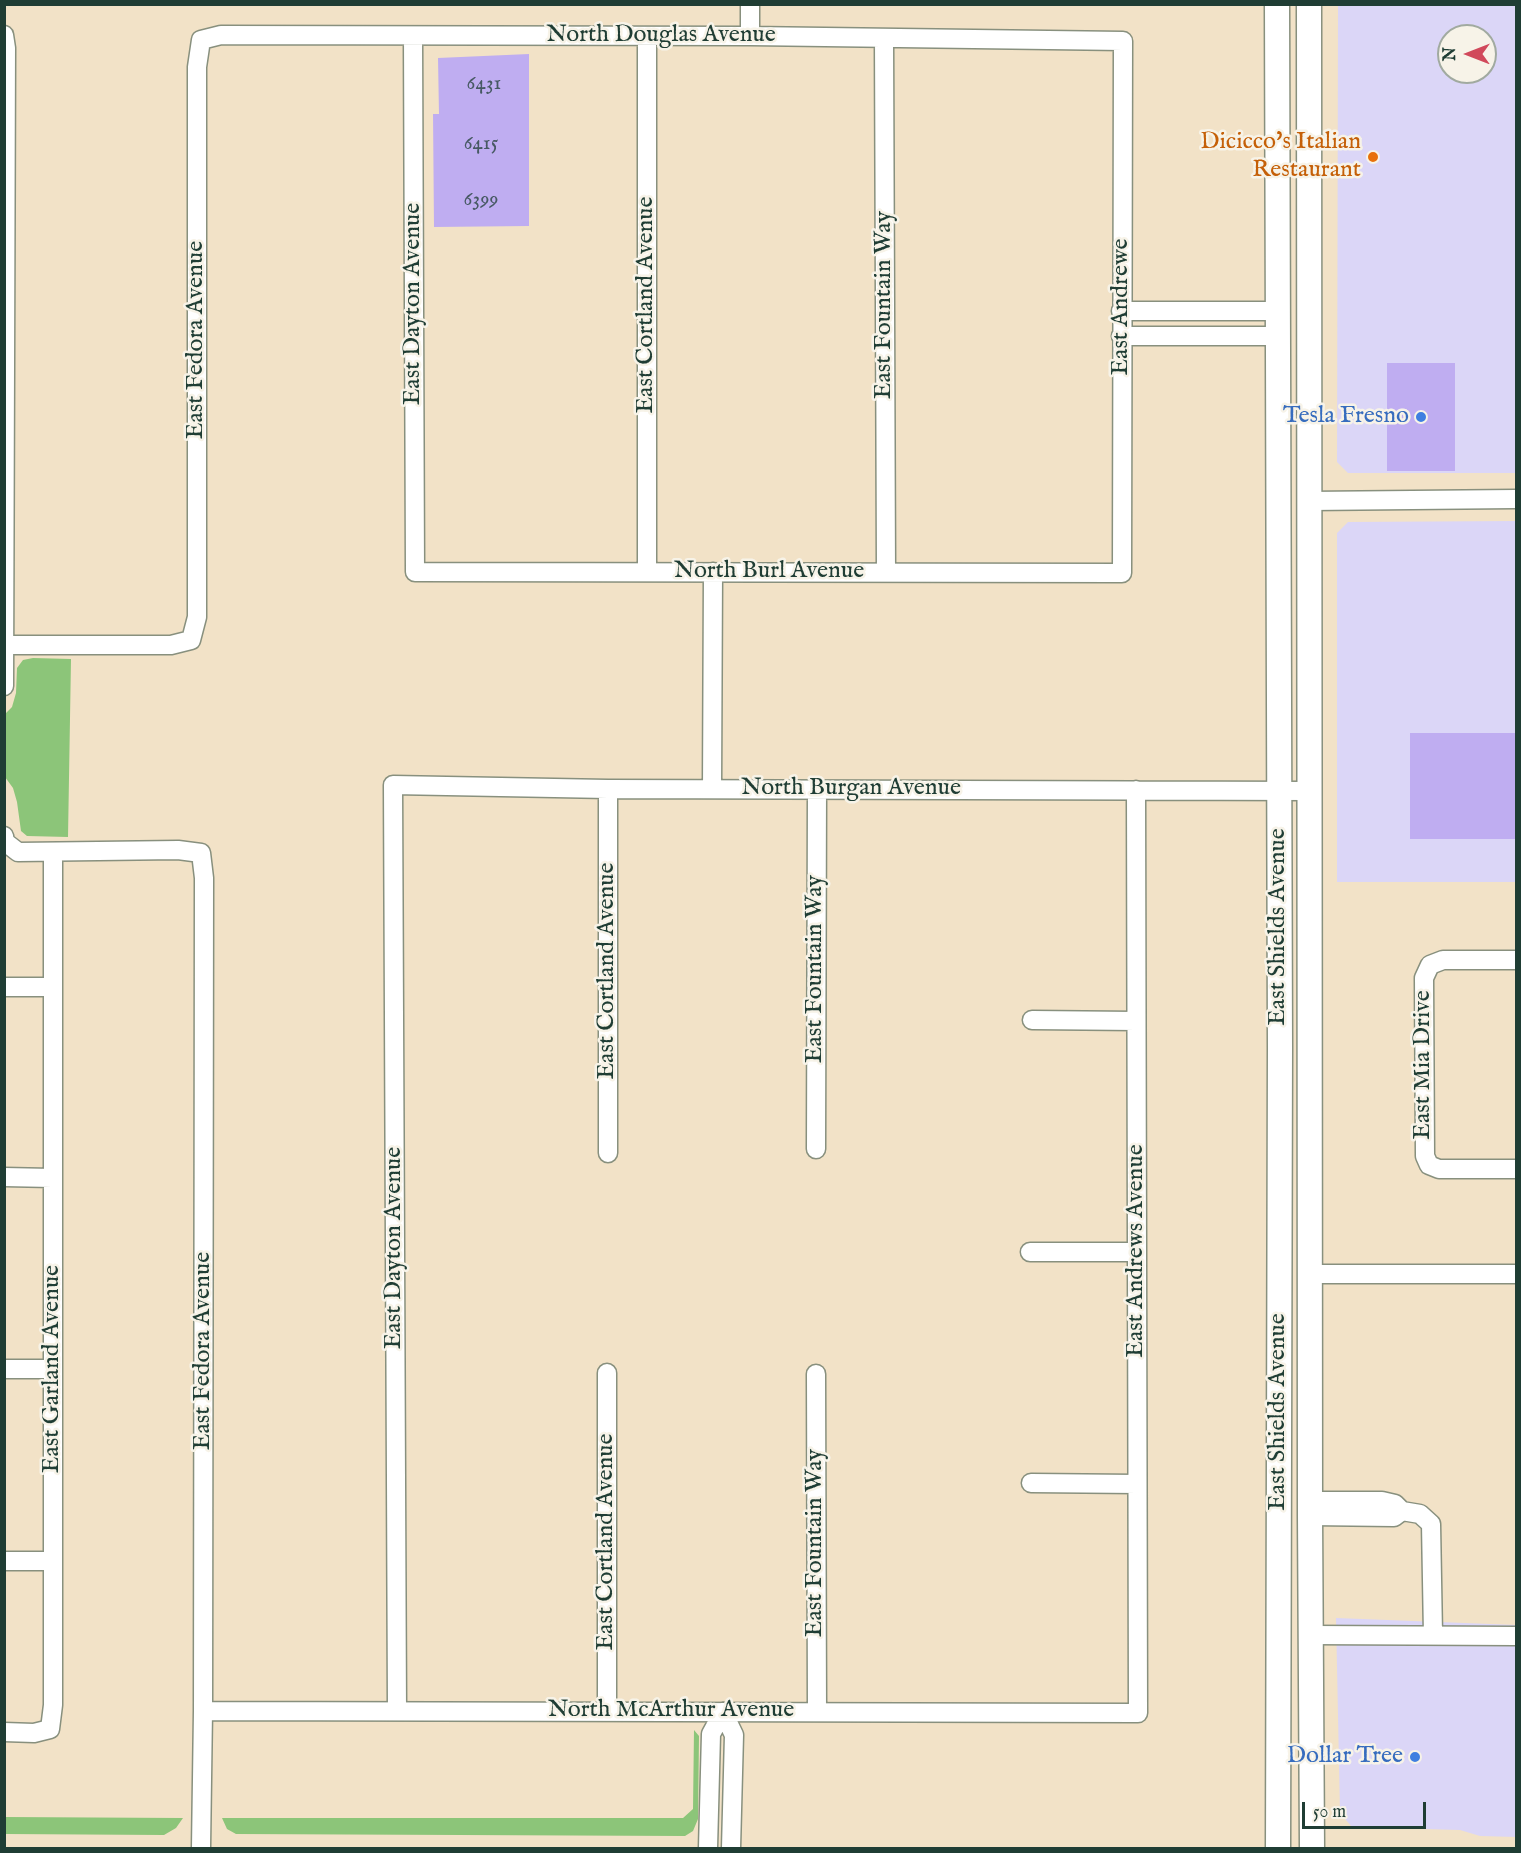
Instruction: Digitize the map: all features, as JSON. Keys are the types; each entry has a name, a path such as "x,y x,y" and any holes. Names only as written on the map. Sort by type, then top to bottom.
{"main road":[{"name":"East Shields Avenue","path":"1277,4 1280,1047 1278,1848"},
{"name":"East Shields Avenue","path":"1310,4 1312,1848"},
{"path":"1280,1047 1293,1123 1294,1265 1301,1272 1310,1274"},
{"path":"1280,1279 1293,1354 1294,1488 1296,1499 1310,1509"}],"street":[{"path":"750,4 750,36"},
{"path":"4,35 6,48 6,645 4,686"},
{"name":"North Douglas Avenue","path":"201,40 220,35 750,36 1123,40"},
{"name":"East Dayton Avenue","path":"413,36 415,572"},
{"name":"East Cortland Avenue","path":"647,37 647,572"},
{"name":"East Fountain Way","path":"884,38 886,572"},
{"name":"East Fedora Avenue","path":"6,645 171,645 190,640 197,617 197,67 201,40"},
{"name":"East Andrewe","path":"1122,573 1123,40"},
{"path":"1121,311 1278,311"},
{"path":"1121,336 1278,336"},
{"path":"1309,501 1516,499"},
{"name":"North Burl Avenue","path":"415,572 1122,573"},
{"path":"712,789 713,572"},
{"name":"East Dayton Avenue","path":"393,785 397,1711"},
{"name":"North Burgan Avenue","path":"393,785 608,789 1310,791"},
{"name":"East Cortland Avenue","path":"608,789 608,1153"},
{"name":"East Fountain Way","path":"816,1149 817,789"},
{"name":"East Andrews Avenue","path":"1136,790 1138,1713"},
{"path":"4,836 5,842 18,852 53,852"},
{"name":"East Fedora Avenue","path":"53,852 178,850 201,853 204,878 201,1848"},
{"name":"East Garland Avenue","path":"4,1732 34,1733 50,1729 53,1705 53,852"},
{"name":"East Mia Drive","path":"1516,960 1443,960 1430,965 1424,978 1425,1156 1429,1165 1439,1169 1516,1169"},
{"path":"4,987 52,987"},
{"path":"1032,1020 1136,1020"},
{"path":"4,1177 52,1178"},
{"path":"1030,1252 1137,1252"},
{"path":"1310,1274 1516,1274"},
{"path":"4,1369 52,1369"},
{"name":"East Cortland Avenue","path":"607,1373 607,1711"},
{"name":"East Fountain Way","path":"816,1374 817,1711"},
{"path":"1031,1484 1137,1484"},
{"path":"1310,1509 1394,1517 1402,1511 1420,1515 1431,1524 1433,1635"},
{"path":"4,1561 53,1561"},
{"path":"1311,1635 1516,1636"},
{"name":"North McArthur Avenue","path":"203,1711 1138,1713"},
{"path":"708,1848 711,1734 723,1712"},
{"path":"723,1712 734,1735 731,1848"}],"shaded area":[{"path":"1338,5 1516,5 1516,473 1348,473 1337,462"},
{"path":"1516,521 1516,882 1337,882 1337,533 1348,522"},
{"path":"1336,1618 1516,1625 1516,1837 1480,1836 1460,1830 1352,1827 1340,1813"}],"green space":[{"path":"71,659 68,837 27,836 21,831 13,788 5,777 5,714 12,707 16,693 17,668 23,660"},
{"path":"694,1730 699,1736 698,1819 693,1831 685,1836 236,1834 227,1829 222,1818 683,1818 693,1809"},
{"path":"5,1817 183,1818 176,1828 164,1835 5,1834"}],"building":[{"path":"529,54 529,226 434,227 433,114 439,114 438,58"},
{"name":"Tesla Fresno","path":"1387,363 1455,363 1455,471 1387,471"},
{"path":"1410,733 1515,733 1515,839 1410,839"}],"place":[{"name":"Dicicco's Italian Restaurant","path":"1373,157"},
{"name":"Tesla Fresno","path":"1421,417"},
{"name":"Dollar Tree","path":"1415,1757"}]}
